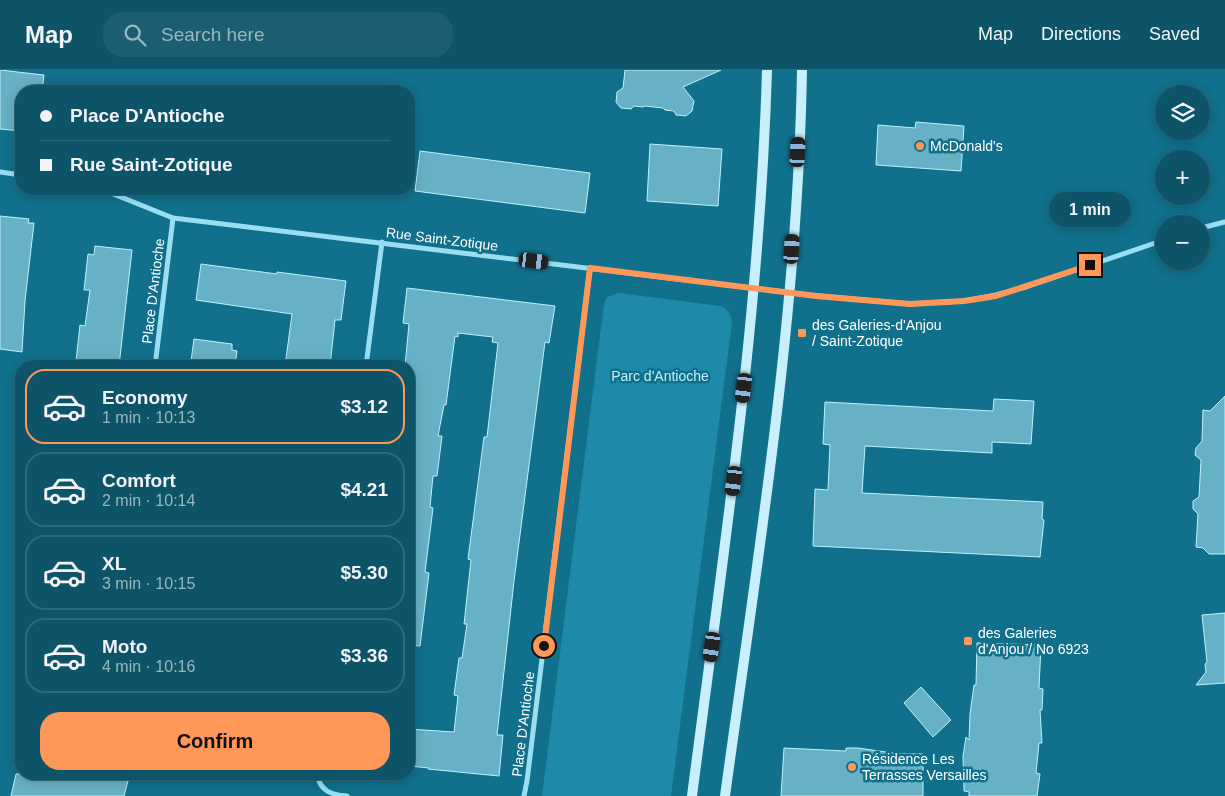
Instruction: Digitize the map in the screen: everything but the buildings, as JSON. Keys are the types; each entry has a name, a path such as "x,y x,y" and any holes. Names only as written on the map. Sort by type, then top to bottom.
{"street":[{"path":"692,796 731,499 754,288 767,70"},
{"path":"725,796 772,448 789,292 802,70"},
{"path":"0,172 15,174"},
{"name":"Rue Saint-Zotique","path":"115,195 157,213 174,218 895,304 964,301 996,296 1155,243"},
{"name":"Place D'Antioche","path":"156,360 174,218"},
{"path":"1210,226 1225,222"},
{"path":"367,360 382,242"},
{"name":"Place D'Antioche","path":"524,796 590,268"},
{"path":"318,780 323,789 330,793 347,796"}],"green space":[{"name":"Parc d'Antioche","path":"619,293 720,306 728,312 732,322 671,796 542,796 604,304 607,297"}],"place":[{"name":"McDonald's","path":"920,146"},
{"name":"des Galeries-d'Anjou / Saint-Zotique","path":"802,333"},
{"name":"des Galeries d'Anjou / No 6923","path":"968,641"},
{"name":"Résidence Les Terrasses Versailles","path":"852,767"}],"route":[{"path":"544,646 590,268 816,296 910,304 964,301 996,296 1090,265"}]}
